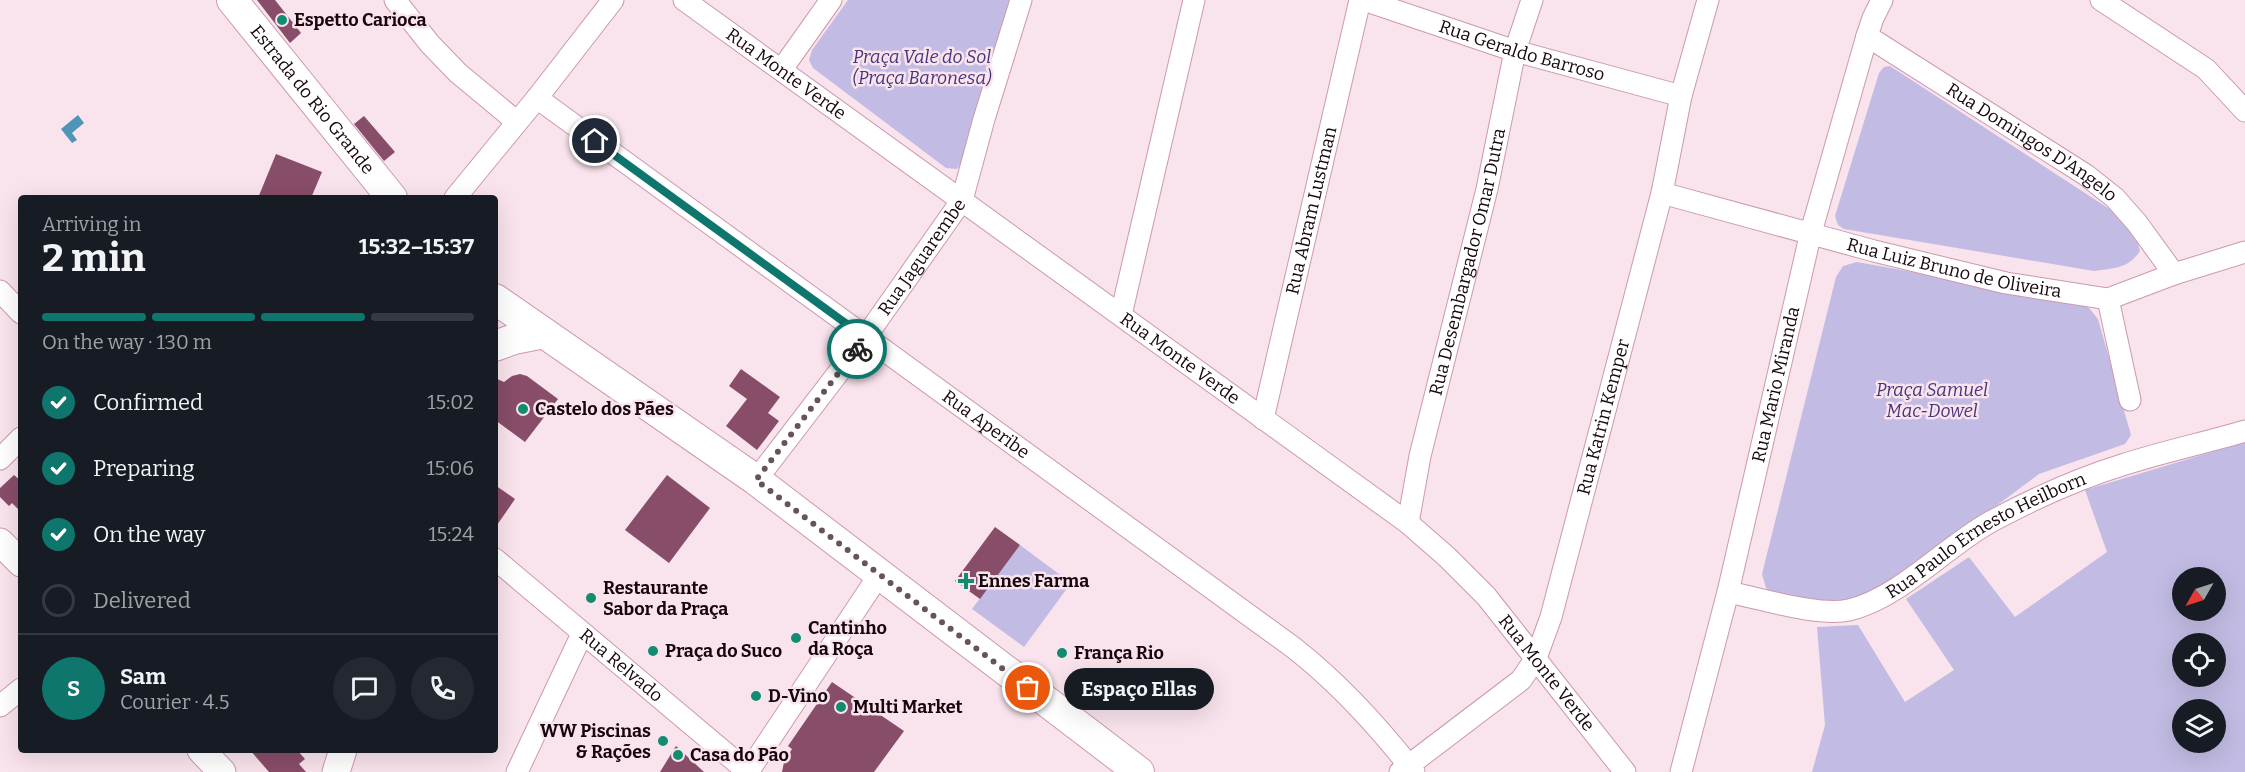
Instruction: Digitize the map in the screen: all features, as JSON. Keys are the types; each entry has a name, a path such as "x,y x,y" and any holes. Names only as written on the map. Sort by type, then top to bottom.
{"main road":[{"name":"Estrada do Rio Grande","path":"232,0 390,195"},
{"path":"498,301 756,480 1139,772"},
{"path":"498,345 544,333"}],"street":[{"path":"457,195 613,0"},
{"name":"Rua Monte Verde","path":"684,0 1408,523 1447,557 1486,596 1625,772"},
{"path":"782,69 831,0"},
{"name":"Rua Jaguarembe","path":"756,480 866,338 962,201 984,119 1021,0"},
{"path":"1121,315 1194,0"},
{"name":"Rua Abram Lustman","path":"1263,419 1360,0"},
{"name":"Rua Geraldo Barroso","path":"1364,0 1515,51 1681,96"},
{"name":"Rua Desembargador Omar Dutra","path":"1408,523 1420,456 1487,189 1515,51 1532,0"},
{"name":"Rua Katrin Kemper","path":"1407,770 1521,680 1536,658 1551,617 1662,193 1681,96 1708,0"},
{"name":"Rua Mario Miranda","path":"1681,772 1728,592 1811,232 1867,36 1882,0"},
{"path":"2101,0 2206,69 2245,111"},
{"path":"406,5 458,73 517,122"},
{"name":"Rua Domingos D'Angelo","path":"1867,36 2086,175 2115,198 2137,223 2174,274"},
{"name":"Rua Aperibe","path":"537,98 1325,672 1354,700 1407,770"},
{"name":"Rua Luiz Bruno de Oliveira","path":"1662,193 1874,251 2006,283 2108,299 2174,274 2245,252"},
{"path":"0,291 18,310"},
{"path":"2108,299 2130,400"},
{"name":"Rua Paulo Ernesto Heilborn","path":"1728,592 1817,611 1847,610 1866,604 1891,591 1990,522 2039,497 2121,465 2245,431"},
{"path":"0,459 18,441"},
{"path":"0,542 18,559"},
{"name":"Rua Relvado","path":"498,563 748,772"},
{"path":"748,772 879,575"},
{"path":"517,772 582,634"},
{"path":"0,706 18,691"},
{"path":"204,753 222,772"},
{"path":"336,772 342,753"}],"green space":[{"name":"Praça Vale do Sol (Praça Baronesa)","path":"848,0 1014,0 963,161 957,169 946,168 813,68 809,60 812,50"},
{"path":"1890,66 2111,210 2129,228 2136,238 2140,251 2125,264 2094,271 1844,229 1838,225 1835,216 1879,73 1884,67"},
{"name":"Praça Samuel Mac-Dowel","path":"1857,262 2078,302 2089,308 2098,319 2131,435 2125,444 2039,474 1875,596 1849,604 1777,596 1766,588 1762,574 1836,277 1843,266"},
{"path":"2245,442 2245,772 1812,772 1825,725 1817,627 1858,625 1905,702 1954,670 1906,599 1969,557 2015,617 2107,552 2085,490"},
{"path":"1020,545 1071,583 1024,647 972,609"}],"water":[{"path":"78,115 84,123 72,133 77,140 72,143 61,129"}],"building":[{"name":"Espetto Carioca","path":"257,0 275,0 301,33 290,43"},
{"path":"364,116 395,152 384,161 354,124"},
{"path":"276,154 322,172 312,195 259,195"},
{"path":"741,369 780,397 768,413 779,421 757,450 726,426 747,399 729,386"},
{"name":"Castelo dos Pães","path":"520,374 527,376 558,399 525,442 498,422 498,379 504,382"},
{"path":"14,475 18,478 18,509 12,503 9,506 0,497 0,488"},
{"path":"667,475 710,508 669,563 625,530"},
{"path":"498,487 515,499 498,524"},
{"path":"995,527 1020,545 980,599 955,581"},
{"name":"Multi Market","path":"832,682 904,731 874,772 782,772 784,762 792,749 788,746"},
{"name":"Casa do Pão","path":"676,746 704,772 660,772"},
{"path":"253,753 300,753 305,759 299,764 306,772 269,772"}],"way so far":[{"path":"857,349 756,480 1028,688"}],"place":[{"name":"Espetto Carioca","path":"282,20"},
{"name":"Castelo dos Pães","path":"523,409"},
{"name":"Ennes Farma","path":"966,581"},
{"name":"Restaurante Sabor da Praça","path":"591,598"},
{"name":"Cantinho da Roça","path":"796,638"},
{"name":"Praça do Suco","path":"653,651"},
{"name":"França Rio","path":"1062,653"},
{"name":"Espaço Ellas","path":"1028,688"},
{"name":"D-Vino","path":"756,696"},
{"name":"Multi Market","path":"841,707"},
{"name":"WW Piscinas & Rações","path":"663,741"},
{"name":"Casa do Pão","path":"678,755"}],"route":[{"path":"595,141 866,338 857,349"}]}
